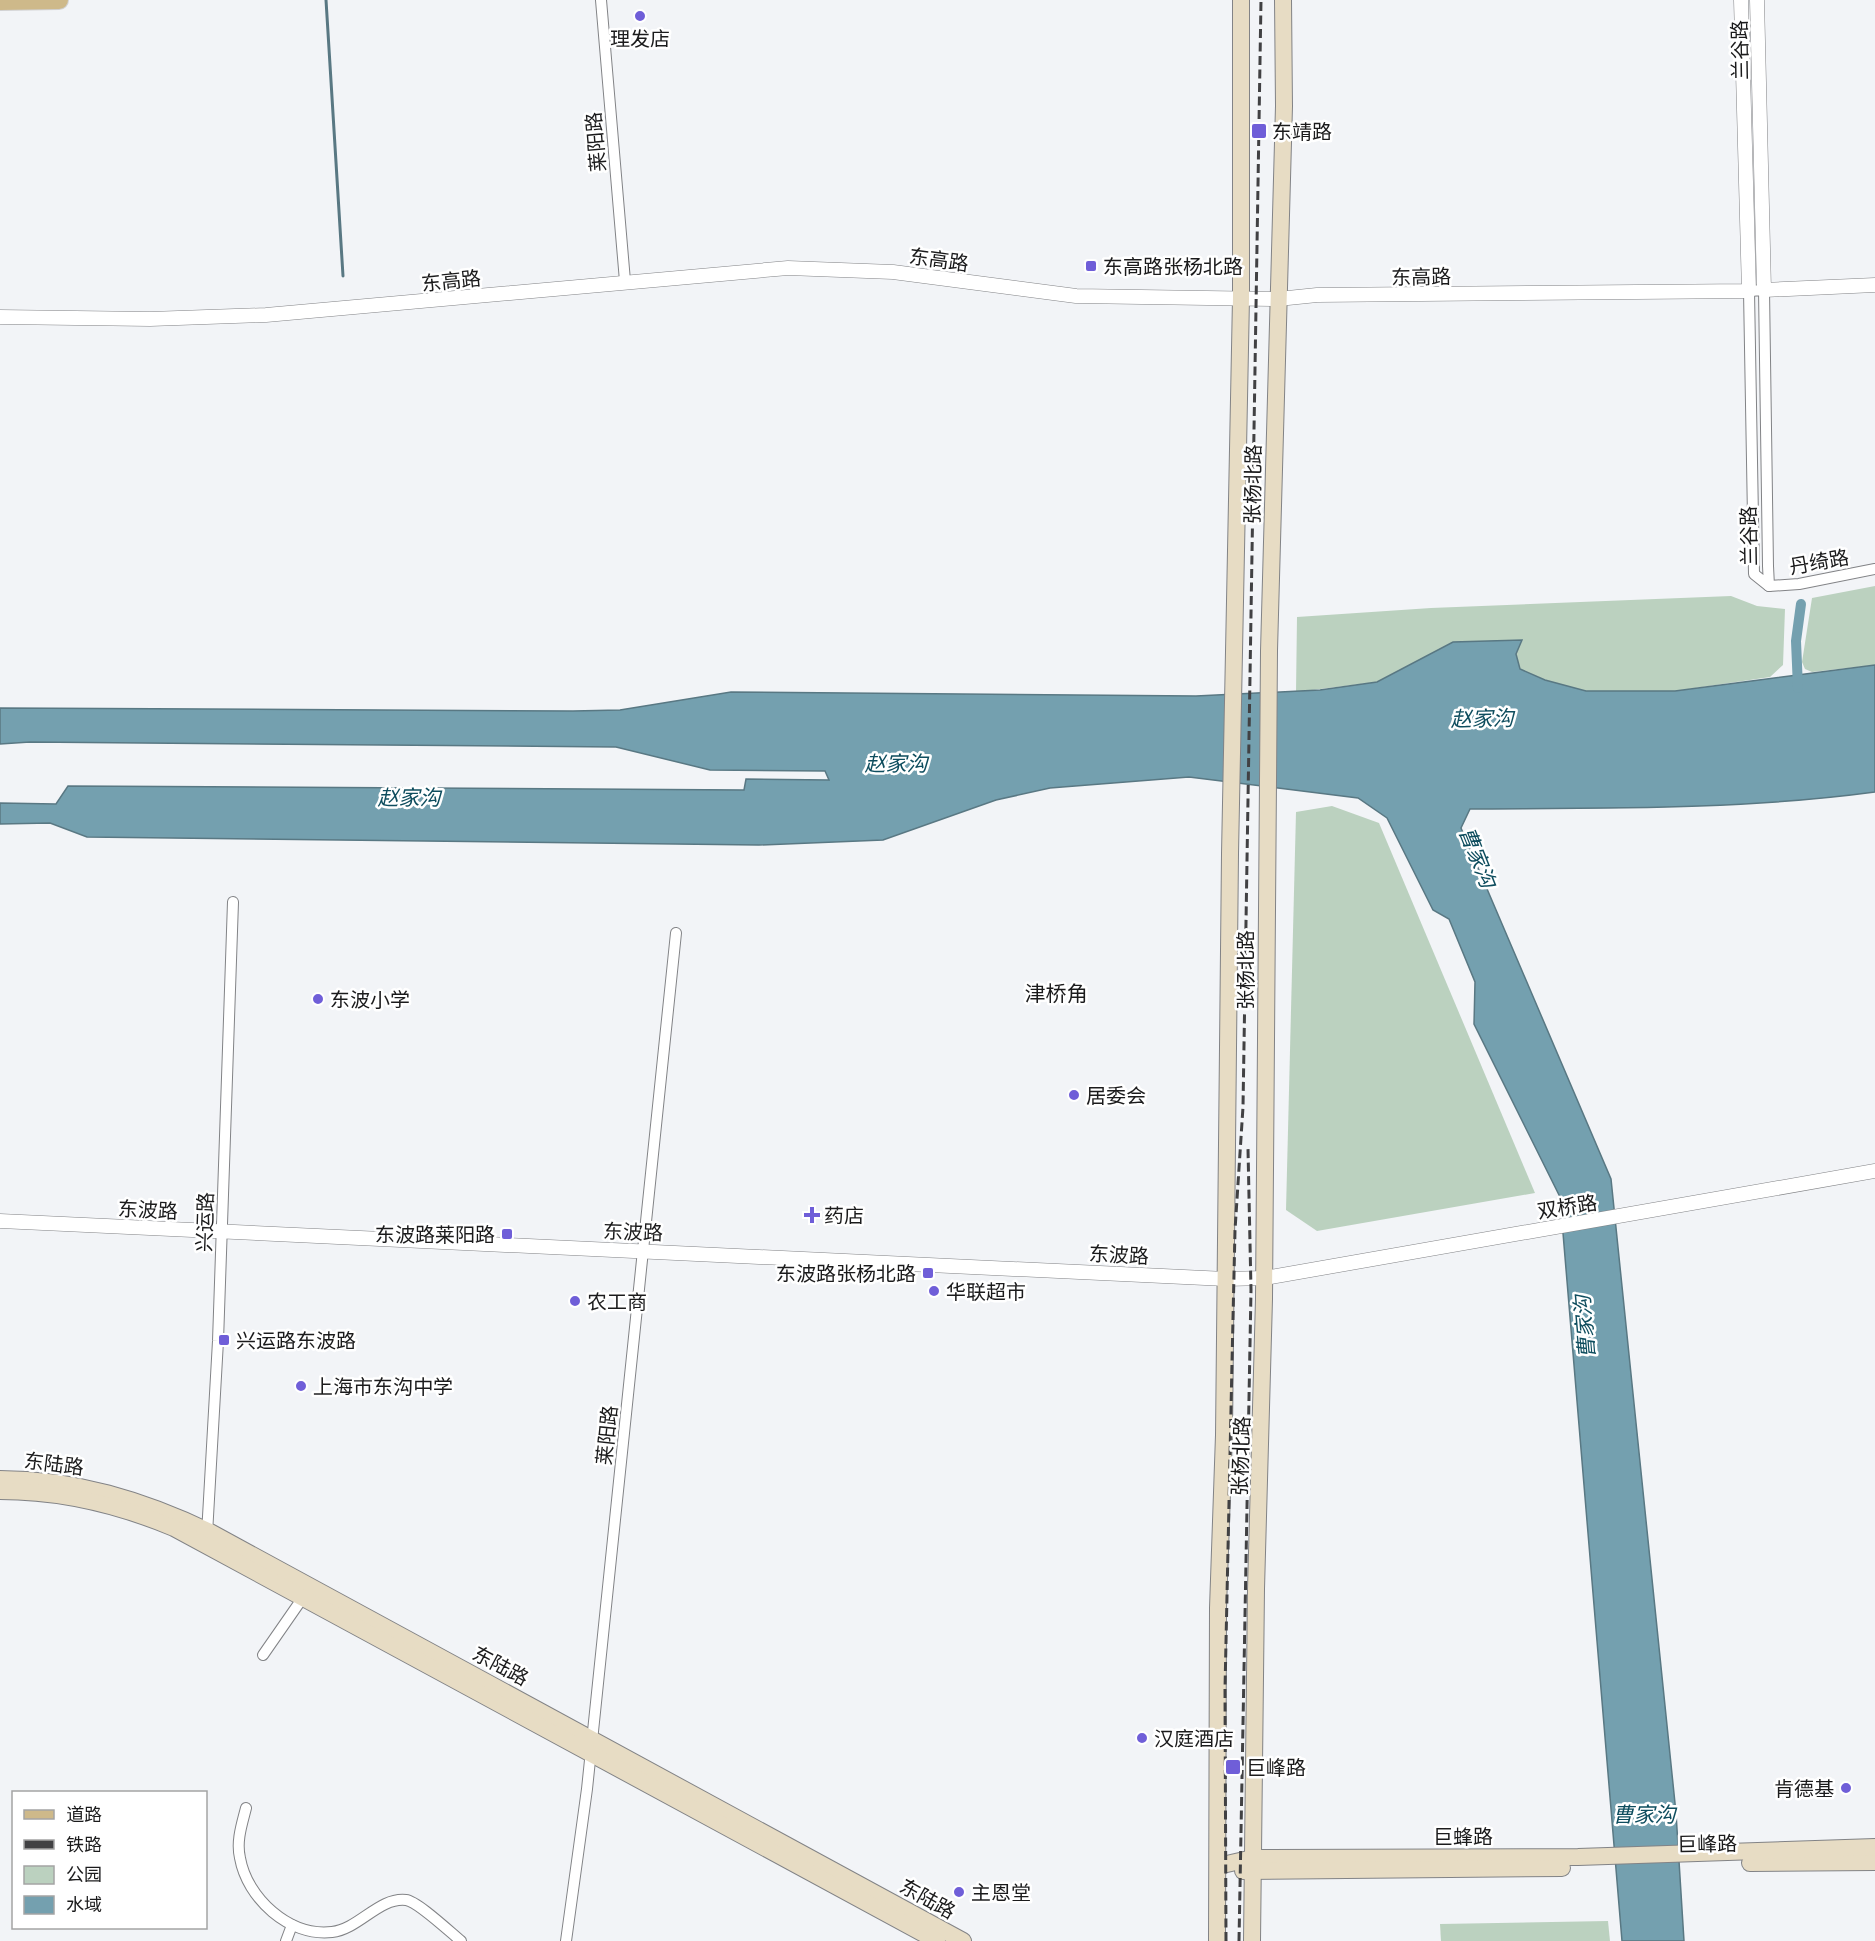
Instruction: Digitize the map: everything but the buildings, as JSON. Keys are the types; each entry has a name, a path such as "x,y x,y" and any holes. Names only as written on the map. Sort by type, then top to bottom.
{"main road":[{"path":"0,1 59,0"},
{"name":"张杨北路","path":"1217,1941 1218,1608 1224,1435 1230,854 1240,298 1240,0"},
{"name":"张杨北路","path":"1252,1941 1256,1589 1265,1278 1269,651 1284,106 1283,0"},
{"name":"东陆路","path":"0,1479 57,1483 106,1492 154,1507 592,1745 938,1941"},
{"name":"东陆路","path":"0,1491 48,1494 103,1504 207,1537 304,1596 963,1941"},
{"name":"巨峰路","path":"1709,1859 1875,1847"},
{"name":"巨峰路","path":"1218,1866 1709,1859 1875,1862"}],"street":[{"name":"莱阳路","path":"601,0 625,281"},
{"name":"兰谷路","path":"1741,0 1754,574 1769,586"},
{"name":"兰谷路","path":"1757,0 1769,586"},
{"name":"东高路","path":"0,317 150,319 266,315 391,306 738,271 835,268 893,272 1076,296 1278,299 1317,296 1749,291 1875,285"},
{"name":"丹绮路","path":"1769,586 1799,584 1875,569"},
{"name":"兴运路","path":"207,1537 222,1232 233,902"},
{"name":"莱阳路","path":"566,1941 592,1745 676,933"},
{"name":"双桥路","path":"1265,1278 1875,1171"},
{"name":"东波路","path":"0,1221 1226,1279 1265,1278"},
{"path":"264,1655 304,1596"},
{"path":"246,1808 239,1834 240,1857 249,1884 267,1907 292,1925 312,1931 333,1932 357,1922 392,1900 409,1900 461,1941"},
{"path":"286,1941 292,1925"}],"green space":[{"path":"1875,586 1875,665 1812,672 1805,669 1802,662 1812,598"},
{"path":"1731,596 1757,606 1785,609 1783,665 1770,677 1675,691 1586,691 1545,680 1520,669 1516,654 1522,640 1398,671 1377,682 1296,692 1297,617 1431,608"},
{"path":"1332,806 1379,823 1535,1193 1317,1231 1286,1210 1296,812"},
{"path":"1608,1921 1610,1941 1441,1941 1440,1924"}],"water":[{"path":"1522,640 1516,654 1520,669 1545,680 1586,691 1675,691 1875,665 1875,792 1724,805 1470,809 1461,828 1611,1179 1676,1813 1684,1941 1622,1941 1560,1197 1474,1024 1475,982 1449,919 1433,910 1387,818 1358,798 1189,777 1050,788 996,800 883,840 759,845 87,837 50,823 0,824 0,803 56,804 68,786 744,790 746,779 829,780 825,771 710,770 616,747 30,742 0,744 0,708 573,711 620,710 731,692 1196,696 1320,690 1377,682 1453,642"}],"waterway":[{"path":"326,0 343,276"},
{"path":"1798,688 1796,641 1801,604"}],"railway":[{"path":"1226,1941 1225,1689 1235,1230 1243,1107 1261,0"},
{"path":"1239,1941 1251,1290 1248,1149"}],"place":[{"name":"理发店","path":"640,16"},
{"name":"东靖路","path":"1259,131"},
{"name":"东高路张杨北路","path":"1091,266"},
{"name":"东波小学","path":"318,999"},
{"name":"居委会","path":"1074,1095"},
{"name":"药店","path":"812,1215"},
{"name":"东波路莱阳路","path":"507,1234"},
{"name":"东波路张杨北路","path":"928,1273"},
{"name":"华联超市","path":"934,1291"},
{"name":"农工商","path":"575,1301"},
{"name":"兴运路东波路","path":"224,1340"},
{"name":"上海市东沟中学","path":"301,1386"},
{"name":"汉庭酒店","path":"1142,1738"},
{"name":"巨峰路","path":"1233,1767"},
{"name":"肯德基","path":"1846,1788"},
{"name":"主恩堂","path":"959,1892"}],"district":[{"name":"津桥角","path":"1056,993"}],"water label":[{"name":"赵家沟","path":"1482,718"},
{"name":"赵家沟","path":"896,763"},
{"name":"赵家沟","path":"409,797"},
{"name":"曹家沟","path":"1478,857"},
{"name":"曹家沟","path":"1584,1327"},
{"name":"曹家沟","path":"1644,1814"}]}
